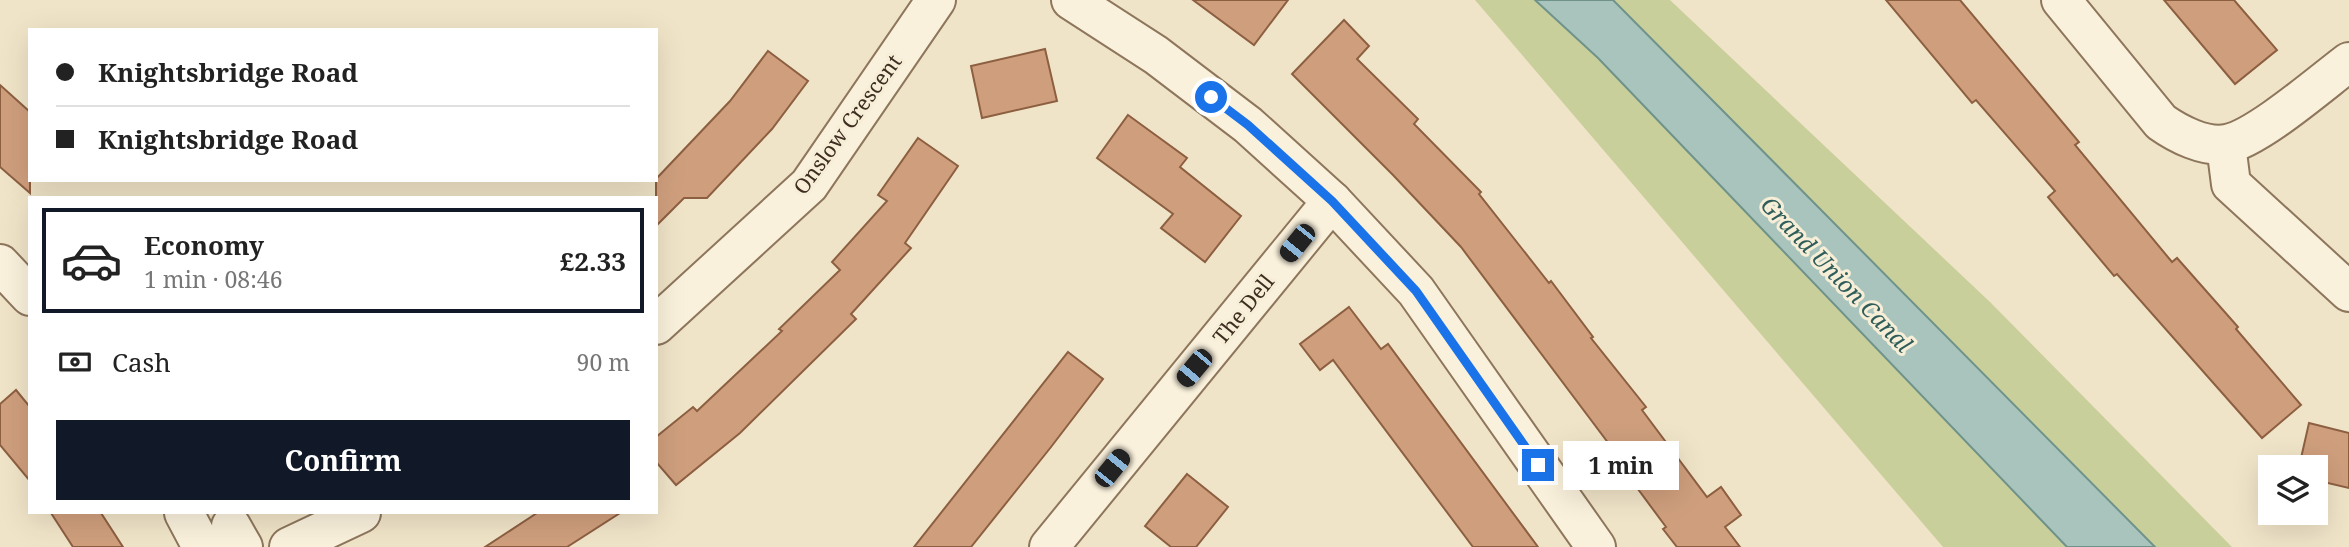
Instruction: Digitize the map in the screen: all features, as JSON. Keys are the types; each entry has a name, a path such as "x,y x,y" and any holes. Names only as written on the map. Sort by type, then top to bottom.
{"street":[{"name":"Onslow Crescent","path":"658,324 809,185 936,0"},
{"path":"1071,0 1156,55 1248,125 1332,201 1416,291 1596,547"},
{"path":"2061,0 2161,122 2180,135 2226,145 2252,135 2349,62"},
{"path":"2226,145 2231,184 2349,292"},
{"name":"The Dell","path":"1049,547 1332,201"},
{"path":"0,264 28,294"},
{"path":"186,514 225,540"},
{"path":"289,547 359,514"}],"green space":[{"path":"1475,0 1535,0 1598,58 2067,547 1943,547"},
{"path":"1613,0 1670,0 1990,302 2232,547 2155,547"}],"water":[{"name":"Grand Union Canal","path":"1535,0 1613,0 2155,547 2067,547 1598,58"}],"building":[{"path":"1193,0 1288,0 1254,45"},
{"path":"1886,0 1960,0 2079,142 2075,145 2172,262 2177,258 2238,327 2236,329 2301,405 2262,438 2117,274 2114,276 2048,197 2055,191 1976,100 1972,103"},
{"path":"2164,0 2234,0 2277,50 2235,84"},
{"path":"1344,20 1369,46 1357,59 1418,119 1414,124 1481,192 1479,194 1549,283 1551,281 1593,337 1591,338 1646,407 1642,410 1707,497 1721,487 1741,515 1725,527 1740,547 1677,547 1663,529 1666,527 1615,458 1618,456 1461,247 1292,74"},
{"path":"1045,49 1057,101 982,118 971,66"},
{"path":"768,51 808,81 772,129 707,198 684,198 658,224 658,177 730,101"},
{"path":"0,85 28,110 30,193 0,167"},
{"path":"1128,115 1187,158 1180,167 1241,216 1205,262 1161,228 1173,214 1097,158"},
{"path":"918,138 958,166 905,243 911,248 851,314 856,319 740,433 676,485 658,464 658,435 693,407 697,411 782,331 779,329 840,270 832,262 887,201 878,195"},
{"path":"1349,307 1381,349 1388,344 1538,547 1473,547 1333,360 1320,370 1300,344"},
{"path":"1068,352 1103,379 1051,447 971,547 914,547"},
{"path":"16,390 28,405 28,479 0,445 0,404"},
{"path":"2309,423 2349,433 2349,488 2328,483 2328,455 2302,455"},
{"path":"1187,474 1228,507 1196,547 1171,547 1145,526"},
{"path":"52,514 102,514 123,547 73,547"},
{"path":"535,514 618,514 567,547 485,547"}],"route":[{"path":"1211,97 1248,125 1332,201 1416,291 1538,465"}]}
